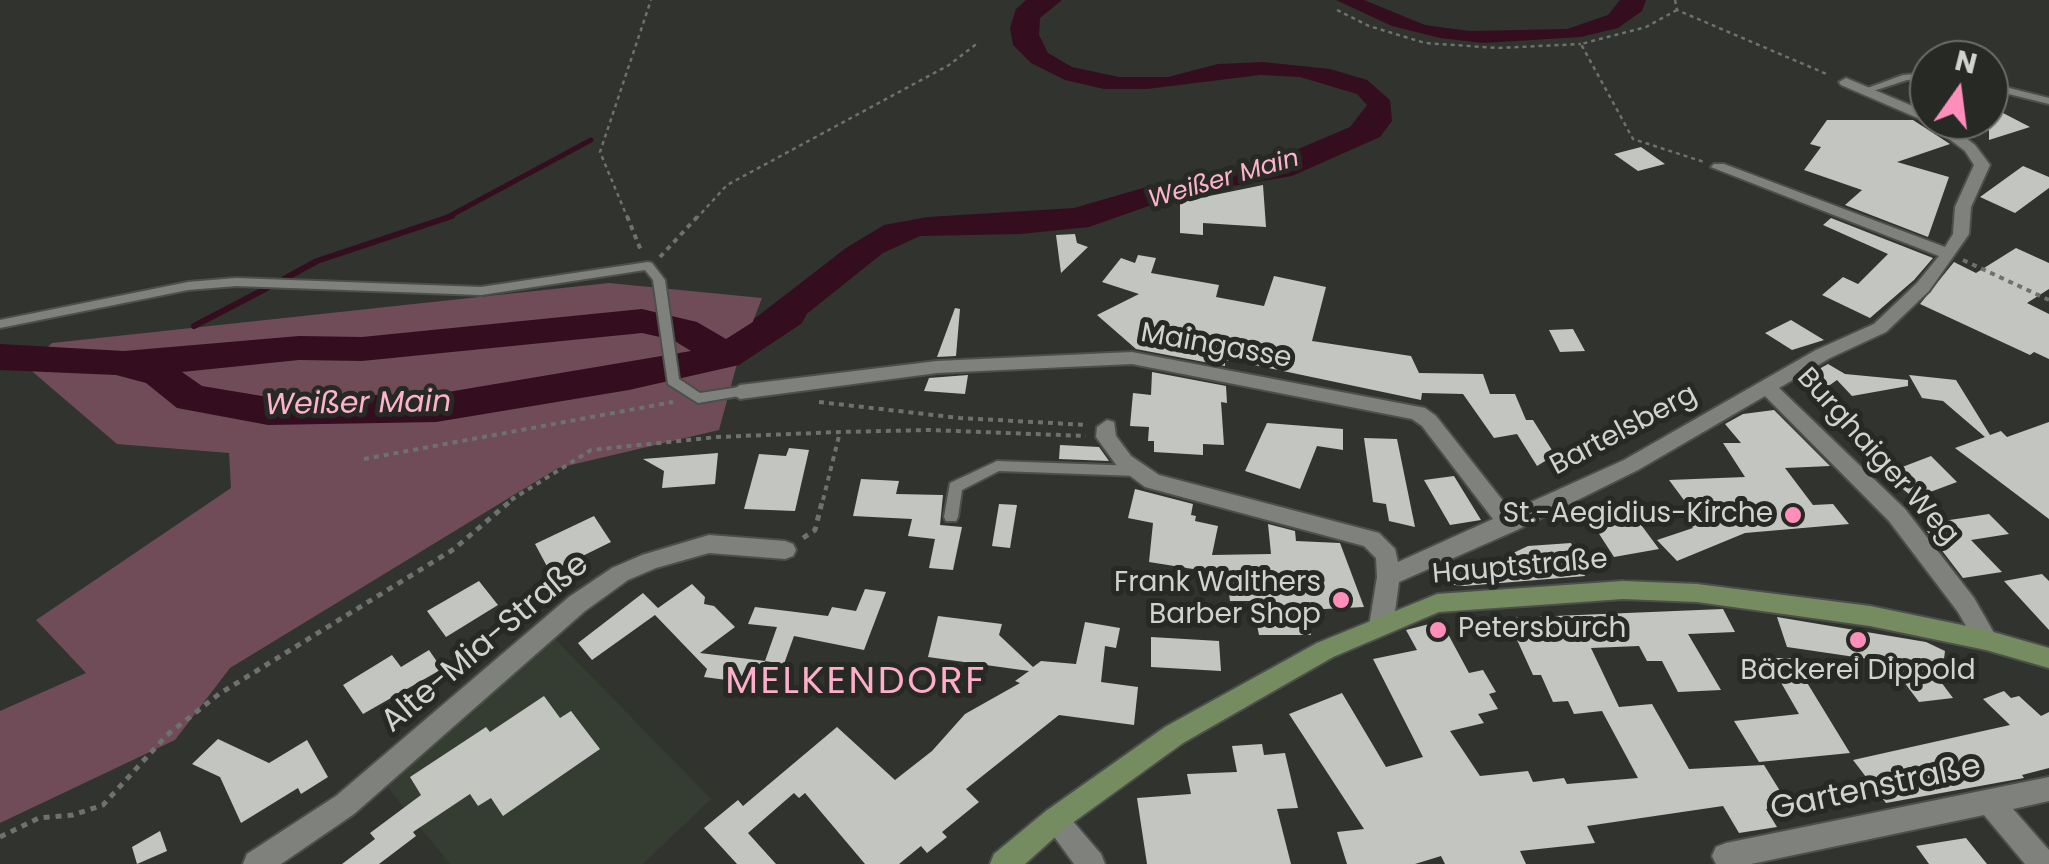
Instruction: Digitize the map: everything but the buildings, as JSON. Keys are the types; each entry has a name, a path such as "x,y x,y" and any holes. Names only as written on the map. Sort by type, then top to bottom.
{"street":[{"name":"Burghaiger Weg","path":"1846,82 1909,109"},
{"name":"Burghaiger Weg","path":"1959,140 1982,165 1964,207 1961,234 1949,254 1923,287 1880,328 1823,354 1768,388 1897,515 1966,606 1986,640"},
{"path":"1719,168 1949,254"},
{"name":"Maingasse","path":"740,392 937,367 1132,358 1418,413 1429,421 1509,524"},
{"name":"Bartelsberg","path":"1388,577 1631,465 1768,388"},
{"path":"1106,432 1124,461 1152,481 1371,539 1387,555 1381,626"},
{"name":"Alte-Mia-Straße","path":"258,864 345,805 577,604 620,574 710,544 785,550"},
{"name":"Hauptstraße","path":"1004,864 1055,820 1174,734 1325,650 1437,604 1623,590 1698,593 1870,616 1986,640 2049,658"},
{"name":"Gartenstraße","path":"1731,864 1726,856 2049,789"},
{"path":"1990,802 2043,864"},
{"path":"1055,820 1091,864"}],"lane":[{"path":"1867,90 1909,77"},
{"path":"2009,91 2049,100"},
{"path":"0,324 188,286 236,282 481,292 648,266 659,280 672,381 698,398 740,392"},
{"path":"951,517 955,487 997,466 1139,472"}],"path":[{"path":"651,0 600,152 648,266 726,185 950,65 979,42"},
{"path":"1676,0 1677,10"},
{"path":"1338,10 1369,26 1425,42 1498,48 1581,44 1646,27 1677,10"},
{"path":"1677,10 1846,82"},
{"path":"1581,44 1633,138 1719,168"},
{"path":"1949,254 2049,300"},
{"path":"364,459 698,398"},
{"path":"804,400 1106,432"},
{"path":"0,836 39,818 73,816 103,805 167,734 232,684 454,549 515,497 591,450 717,437 840,432 1106,432"},
{"path":"785,550 815,530 840,432"}],"shaded area":[{"path":"609,283 762,298 738,360 719,430 558,468 230,668 175,740 0,823 0,711 86,673 36,620 231,488 229,453 117,444 27,367 52,343"},
{"path":"551,635 711,799 643,864 450,864 384,783 502,685"}],"water":[{"path":"1026,0 1062,0 1040,18 1039,35 1048,53 1072,67 1119,77 1168,77 1218,64 1263,62 1330,69 1367,80 1390,100 1392,121 1380,137 1292,176 1180,195 1089,227 1021,234 920,236 883,253 769,344 738,360 754,319 846,248 884,225 928,217 1074,208 1150,186 1258,166 1350,127 1367,105 1357,94 1300,77 1260,75 1147,89 1104,89 1065,80 1031,63 1013,45 1010,28 1016,9"},
{"path":"1336,0 1364,0 1425,25 1469,31 1567,29 1608,15 1620,0 1646,0 1642,11 1618,28 1581,37 1483,43 1392,26"}],"waterway":[{"path":"446,218 591,140"},
{"path":"446,218 452,216"},
{"path":"284,279 317,261 446,218"},
{"path":"194,326 267,288"},
{"name":"Weißer Main","path":"726,356 788,316"},
{"name":"Weißer Main","path":"131,362 245,356 299,348 362,349 642,321 684,330 726,356"},
{"name":"Weißer Main","path":"0,357 116,362 159,374 191,398 268,411 436,408 629,377 726,356"}],"place":[{"name":"St.-Aegidius-Kirche","path":"1793,515"},
{"name":"Frank Walthers Barber Shop","path":"1341,600"},
{"name":"Petersburch","path":"1438,630"},
{"name":"Bäckerei Dippold","path":"1858,640"}],"district":[{"name":"MELKENDORF","path":"856,683"}]}
